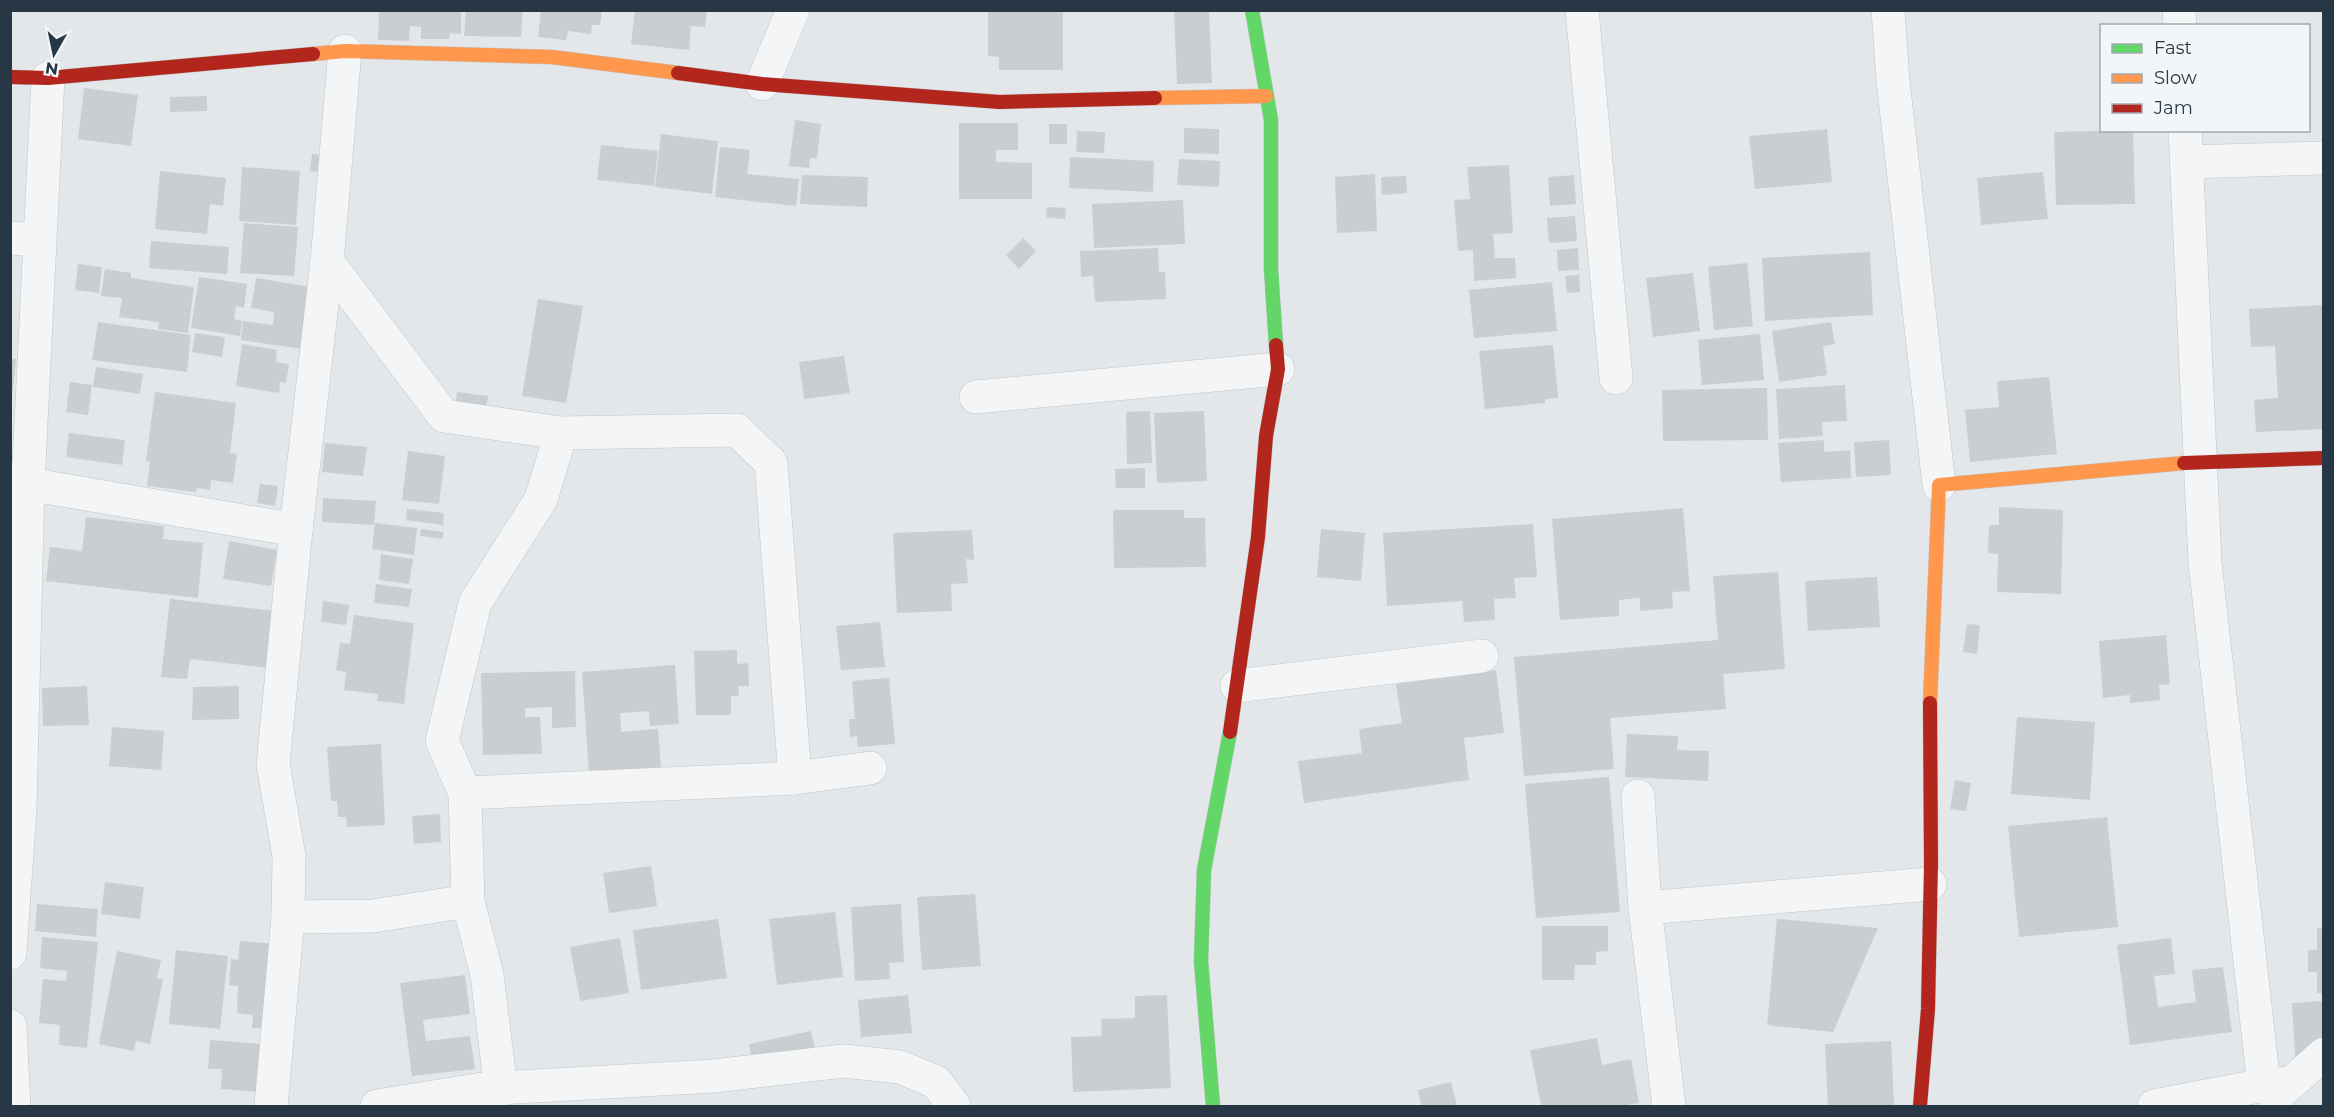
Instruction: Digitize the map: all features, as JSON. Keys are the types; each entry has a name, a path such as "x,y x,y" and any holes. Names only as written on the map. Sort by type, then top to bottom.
{"street":[{"path":"762,84 793,10"},
{"path":"1213,1107 1201,961 1204,870 1237,686 1258,537 1266,436 1278,369 1271,269 1271,120 1252,10"},
{"path":"1582,10 1616,378"},
{"path":"1888,10 1893,81 1939,485 1930,682 1928,1009 1920,1107"},
{"path":"271,1107 288,917 289,856 273,764 296,530 327,261 345,51"},
{"path":"10,77 48,78 345,51 552,57 762,84 1000,102 1266,96"},
{"path":"10,952 15,809 25,239 48,78"},
{"path":"2185,132 2205,563 2273,1092"},
{"path":"2186,162 2324,158"},
{"path":"327,261 444,416 561,433 737,430 771,463 795,778"},
{"path":"976,397 1278,369"},
{"path":"489,1095 487,975 468,902 465,793 442,741 475,603 541,499 561,433"},
{"path":"1939,485 2201,462 2324,458"},
{"path":"20,481 296,530"},
{"path":"1237,686 1482,656"},
{"path":"465,793 795,778 870,768"},
{"path":"1638,796 1646,908 1669,1107"},
{"path":"1646,908 1930,884"},
{"path":"288,917 374,916 468,902"},
{"path":"10,1026 14,1107"},
{"path":"2154,1107 2273,1092 2324,1054"},
{"path":"376,1107 714,1076 844,1060 900,1067 936,1082 954,1107"}],"building":[{"path":"379,10 461,10 461,34 450,33 449,39 421,39 421,27 410,26 409,41 378,40"},
{"path":"466,10 523,10 521,37 464,36"},
{"path":"541,10 602,10 600,25 592,25 591,34 568,31 566,40 538,37"},
{"path":"635,10 707,10 705,27 691,26 689,50 631,44"},
{"path":"988,10 1063,10 1063,70 999,70 999,57 988,56"},
{"path":"1174,10 1209,10 1212,83 1177,84"},
{"path":"84,88 138,95 131,146 78,139"},
{"path":"207,96 207,111 170,112 170,97"},
{"path":"795,120 821,124 817,158 810,158 809,168 789,166"},
{"path":"959,123 1018,123 1018,150 996,150 996,162 1032,163 1032,199 959,199"},
{"path":"1049,124 1067,124 1067,144 1049,144"},
{"path":"1184,128 1219,129 1219,154 1184,153"},
{"path":"1827,129 1832,182 1755,189 1749,136"},
{"path":"1077,131 1105,132 1104,153 1076,152"},
{"path":"2054,132 2133,132 2135,204 2056,205"},
{"path":"661,134 718,141 712,194 655,187"},
{"path":"601,145 658,151 654,186 597,180"},
{"path":"720,147 750,150 747,174 799,179 796,206 715,197"},
{"path":"312,154 335,156 333,173 310,171"},
{"path":"1070,157 1154,161 1153,192 1069,188"},
{"path":"1179,159 1220,161 1219,187 1177,185"},
{"path":"1509,165 1513,233 1493,234 1495,258 1515,258 1516,278 1474,281 1473,250 1458,251 1454,200 1470,199 1467,167"},
{"path":"242,167 300,171 296,225 239,221"},
{"path":"160,171 226,178 223,206 210,204 207,234 155,229"},
{"path":"2043,172 2048,219 1981,225 1977,178"},
{"path":"1375,174 1377,231 1337,233 1335,177"},
{"path":"802,175 868,177 867,207 800,204"},
{"path":"1574,175 1576,204 1550,206 1548,177"},
{"path":"1406,176 1407,193 1382,195 1381,177"},
{"path":"1183,200 1185,244 1094,248 1092,204"},
{"path":"1047,207 1066,208 1065,219 1046,217"},
{"path":"1575,216 1577,241 1549,243 1547,218"},
{"path":"244,223 298,227 294,276 240,273"},
{"path":"1023,238 1036,251 1019,269 1006,255"},
{"path":"151,241 229,247 227,274 149,268"},
{"path":"1158,248 1159,272 1165,272 1166,299 1095,302 1093,276 1081,277 1080,251"},
{"path":"1578,248 1579,270 1558,271 1557,250"},
{"path":"1870,252 1873,315 1765,321 1762,258"},
{"path":"1747,263 1753,326 1714,330 1708,267"},
{"path":"78,264 102,267 99,293 75,290"},
{"path":"105,269 131,273 131,278 194,287 188,333 158,329 159,322 119,317 122,298 101,296"},
{"path":"1693,273 1700,331 1653,337 1646,278"},
{"path":"1579,275 1580,292 1567,293 1565,276"},
{"path":"199,277 247,284 244,308 236,306 234,319 242,321 240,336 191,328"},
{"path":"256,278 318,288 309,350 241,340 243,321 273,325 274,312 251,308"},
{"path":"1552,282 1557,331 1474,338 1469,290"},
{"path":"538,299 583,306 566,403 522,396"},
{"path":"2324,305 2324,429 2256,432 2254,400 2278,398 2275,346 2251,347 2249,309"},
{"path":"98,322 191,335 187,372 92,360"},
{"path":"1831,322 1835,344 1823,346 1827,375 1779,382 1772,331"},
{"path":"195,333 225,337 222,357 192,352"},
{"path":"1760,334 1764,380 1702,385 1698,340"},
{"path":"242,344 277,350 276,362 289,364 286,383 280,382 279,393 236,386"},
{"path":"1553,345 1558,398 1545,399 1545,403 1485,409 1479,351"},
{"path":"844,356 850,393 804,399 799,362"},
{"path":"10,358 16,359 12,399 10,399"},
{"path":"96,367 143,374 140,394 93,387"},
{"path":"2049,377 2057,454 1970,462 1965,410 1999,407 1997,381"},
{"path":"70,382 92,385 88,415 66,412"},
{"path":"1845,385 1847,421 1822,422 1823,436 1779,439 1776,389"},
{"path":"1767,388 1768,440 1663,441 1662,390"},
{"path":"155,392 236,403 230,453 237,454 233,483 211,480 210,490 197,488 196,492 147,486 150,462 146,461"},
{"path":"457,392 488,396 485,417 454,414"},
{"path":"1150,411 1152,463 1127,464 1126,412"},
{"path":"1204,411 1207,481 1157,483 1154,413"},
{"path":"69,433 125,440 122,465 66,457"},
{"path":"1824,440 1824,452 1850,450 1851,478 1781,482 1778,443"},
{"path":"1889,440 1891,475 1856,477 1854,442"},
{"path":"325,443 367,447 363,476 322,472"},
{"path":"408,451 445,456 439,504 402,500"},
{"path":"1145,468 1145,488 1116,488 1115,469"},
{"path":"260,484 278,486 275,506 257,503"},
{"path":"323,498 376,501 374,525 322,522"},
{"path":"1999,507 2063,510 2061,594 1997,592 1998,554 1988,553 1989,525 1999,525"},
{"path":"1683,508 1690,591 1672,592 1673,608 1640,611 1640,598 1619,600 1619,616 1560,620 1552,519"},
{"path":"407,509 444,513 443,525 406,520"},
{"path":"1113,510 1184,510 1184,518 1205,518 1206,567 1114,568"},
{"path":"86,517 164,526 163,539 203,543 198,598 46,581 50,547 82,551"},
{"path":"375,523 417,528 414,555 372,549"},
{"path":"1533,524 1537,577 1514,578 1516,598 1494,599 1495,620 1464,622 1462,601 1387,606 1383,533"},
{"path":"421,529 444,532 442,539 420,536"},
{"path":"1321,529 1365,533 1361,581 1317,577"},
{"path":"972,530 974,560 966,559 968,583 951,584 952,611 897,613 893,533"},
{"path":"229,541 277,550 271,586 223,579"},
{"path":"381,554 413,559 409,584 379,580"},
{"path":"1778,572 1785,669 1723,674 1726,709 1610,718 1614,769 1524,776 1514,657 1718,640 1713,576"},
{"path":"1877,577 1880,627 1808,631 1805,581"},
{"path":"376,584 412,589 409,607 374,603"},
{"path":"170,599 276,611 269,668 190,659 187,679 161,677"},
{"path":"323,601 349,605 346,625 321,622"},
{"path":"354,615 414,623 404,704 377,701 378,694 344,690 346,672 336,670 340,643 350,644"},
{"path":"880,622 885,667 841,670 836,626"},
{"path":"1967,624 1980,625 1977,654 1963,652"},
{"path":"2166,635 2170,684 2159,685 2160,700 2130,703 2130,695 2103,698 2099,641"},
{"path":"737,650 737,664 748,663 749,686 738,686 739,696 731,696 731,715 696,715 694,651"},
{"path":"675,665 679,724 650,726 649,711 620,713 621,732 658,729 661,768 589,773 582,672"},
{"path":"1496,670 1504,733 1464,738 1469,780 1304,803 1298,761 1362,753 1359,729 1402,723 1396,684"},
{"path":"575,671 576,727 552,728 552,707 525,708 525,717 540,717 542,754 483,755 481,673"},
{"path":"889,678 895,744 858,747 857,736 850,737 849,719 855,719 852,681"},
{"path":"87,686 89,725 43,726 42,688"},
{"path":"239,686 239,719 192,720 193,687"},
{"path":"2017,717 2095,722 2090,800 2011,794"},
{"path":"112,727 164,731 161,770 109,766"},
{"path":"1627,734 1678,736 1677,750 1709,751 1708,781 1625,777"},
{"path":"381,744 385,825 347,827 346,817 338,817 337,801 331,801 327,747"},
{"path":"1609,777 1620,912 1536,918 1525,784"},
{"path":"1955,780 1971,783 1966,811 1950,809"},
{"path":"440,814 441,842 414,844 412,816"},
{"path":"2107,817 2118,927 2019,937 2008,826"},
{"path":"651,866 657,906 609,913 603,873"},
{"path":"105,882 144,887 140,919 101,914"},
{"path":"975,894 981,966 922,970 917,897"},
{"path":"37,904 98,909 96,937 35,931"},
{"path":"901,904 904,962 889,963 890,979 855,981 851,907"},
{"path":"835,912 843,977 777,985 769,919"},
{"path":"718,919 727,978 641,990 633,930"},
{"path":"1777,919 1878,928 1833,1032 1767,1025"},
{"path":"1542,926 1608,926 1608,951 1596,952 1596,965 1575,965 1574,980 1542,980"},
{"path":"2317,928 2324,929 2324,993 2317,993 2317,972 2308,972 2308,950 2317,950"},
{"path":"42,937 98,942 87,1048 59,1045 60,1025 39,1023 43,979 66,981 67,971 40,968"},
{"path":"620,938 629,993 580,1001 570,947"},
{"path":"2171,938 2175,974 2154,976 2158,1007 2196,1002 2192,970 2223,967 2232,1032 2130,1045 2117,945"},
{"path":"240,941 277,944 272,1029 252,1028 253,1015 237,1013 238,986 229,985 231,959 238,960"},
{"path":"176,950 228,956 220,1029 169,1024"},
{"path":"117,951 161,960 157,978 163,979 150,1044 136,1041 134,1051 99,1044"},
{"path":"465,975 470,1014 423,1020 426,1041 470,1036 475,1069 412,1076 400,983"},
{"path":"908,995 912,1033 861,1037 858,1000"},
{"path":"1167,995 1171,1088 1073,1092 1071,1037 1102,1036 1101,1019 1135,1018 1135,996"},
{"path":"2324,1001 2324,1043 2296,1070 2292,1003"},
{"path":"811,1031 815,1049 752,1062 749,1044"},
{"path":"1597,1038 1602,1065 1631,1059 1639,1103 1619,1106 1541,1106 1530,1050"},
{"path":"210,1040 261,1044 258,1092 221,1089 222,1069 208,1069"},
{"path":"1891,1041 1894,1106 1828,1106 1825,1044"},
{"path":"1451,1082 1457,1106 1421,1106 1418,1090"}],"traffic: fast":[{"path":"1252,10 1271,120 1271,269 1276,345"},
{"path":"1213,1106 1201,961 1204,870 1230,732"}],"traffic: slow":[{"path":"313,54 345,51 552,57 678,73"},
{"path":"1155,98 1266,96"},
{"path":"1930,703 1939,485 2184,463"}],"traffic: jam":[{"path":"10,77 48,78 313,54"},
{"path":"678,73 762,84 1000,102 1155,98"},
{"path":"1230,732 1258,537 1266,436 1278,369 1276,345"},
{"path":"2184,463 2324,458"},
{"path":"1920,1106 1928,1009 1931,864 1930,703"}]}
